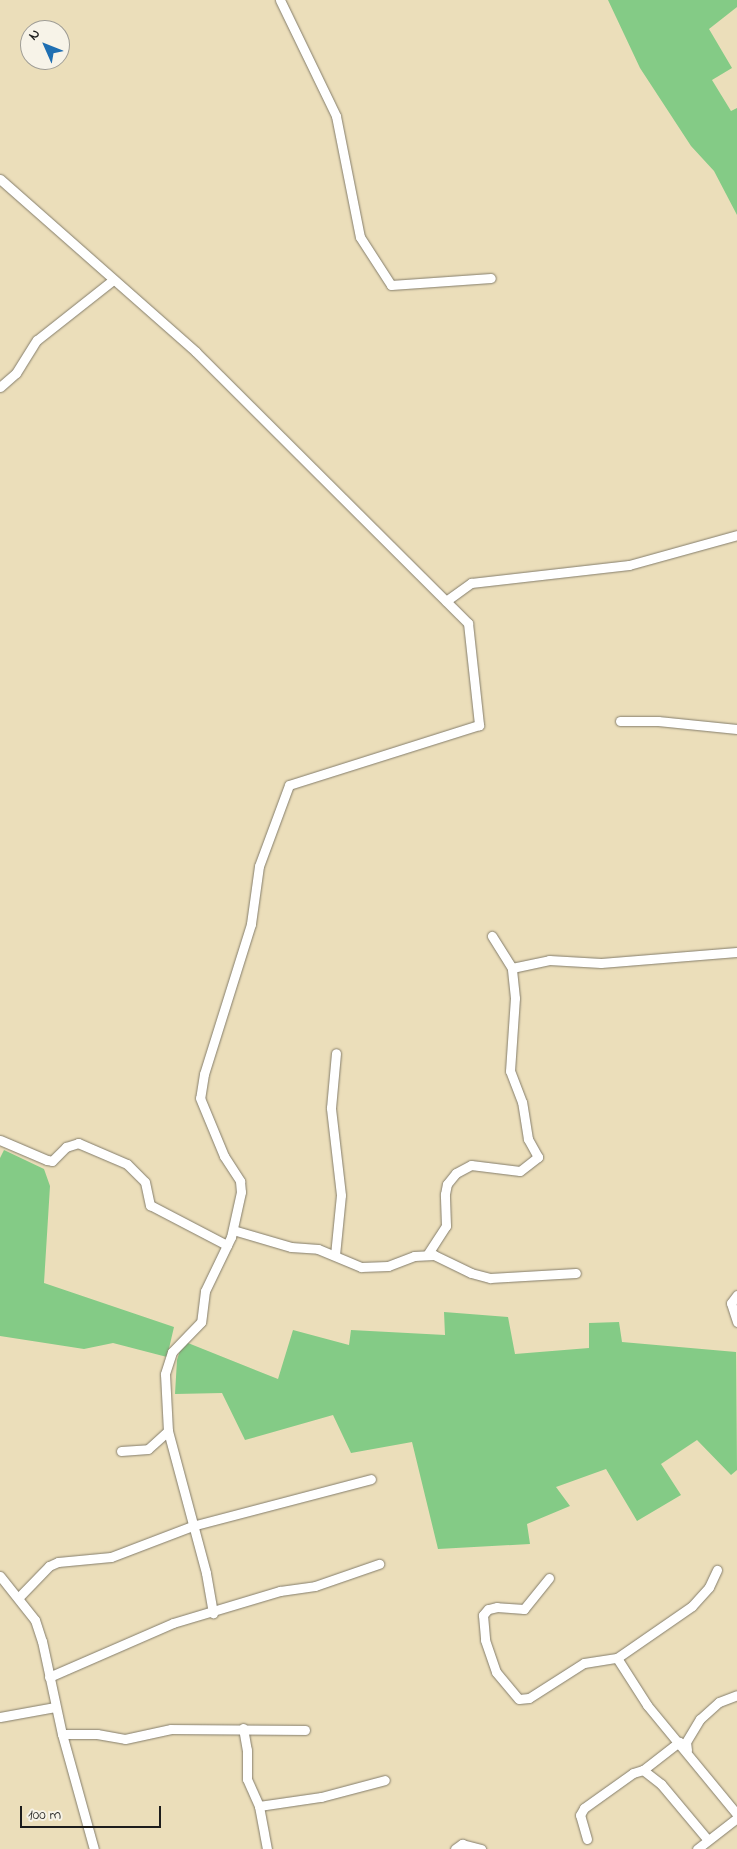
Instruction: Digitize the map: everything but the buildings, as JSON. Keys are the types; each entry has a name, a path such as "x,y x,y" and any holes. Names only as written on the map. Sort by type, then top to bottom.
{"street":[{"path":"280,0 336,116 360,237 391,285 491,278"},
{"path":"0,179 196,352 468,623 479,725 289,785 259,866 251,924 200,1087 200,1098 224,1156 240,1181 233,1230 206,1291 201,1322 179,1344 167,1362 168,1432 206,1573 213,1613"},
{"path":"0,387 16,373 37,340 113,280"},
{"path":"446,601 471,583 629,565 737,534"},
{"path":"620,721 658,721 737,729"},
{"path":"427,1255 446,1226 445,1194 447,1184 456,1173 471,1165 520,1171 538,1157 528,1139 522,1102 510,1071 515,998 512,968 492,936"},
{"path":"512,968 549,960 602,963 737,952"},
{"path":"336,1053 330,1108 341,1195 336,1255"},
{"path":"0,1140 52,1161 66,1147 78,1143 127,1164 145,1182 150,1204 227,1245"},
{"path":"233,1230 274,1243 318,1249 361,1267 373,1268 427,1255 490,1278 576,1273"},
{"path":"737,1295 732,1303 737,1322"},
{"path":"121,1451 148,1449 168,1432"},
{"path":"19,1597 49,1566 58,1562 111,1557 192,1526 371,1479"},
{"path":"49,1677 173,1623 213,1613 280,1592 315,1586 379,1564"},
{"path":"549,1578 524,1609 497,1607 488,1609 483,1615 485,1640 496,1672 519,1699 529,1698 584,1663 617,1658 692,1606 709,1588 717,1570"},
{"path":"0,1576 19,1597 35,1620 55,1707 94,1849"},
{"path":"617,1658 647,1705 687,1750 737,1816 697,1849"},
{"path":"687,1750 686,1742 700,1719 719,1702 737,1695"},
{"path":"0,1717 55,1707"},
{"path":"62,1734 96,1734 125,1739 171,1729 243,1728 306,1730"},
{"path":"243,1728 247,1779 259,1806 268,1849"},
{"path":"587,1839 580,1821 582,1811 633,1773 643,1770 679,1742"},
{"path":"643,1770 661,1784 707,1839"},
{"path":"259,1806 322,1797 385,1780"},
{"path":"455,1849 462,1844 481,1849"}],"green space":[{"path":"608,0 737,0 737,7 709,29 732,68 712,80 731,111 737,108 737,215 714,171 691,146 640,68"},
{"path":"4,1150 44,1169 50,1186 44,1283 174,1327 167,1357 113,1343 84,1349 0,1336 0,1158"},
{"path":"444,1312 508,1317 515,1354 589,1348 589,1323 619,1322 622,1342 736,1352 737,1470 731,1475 697,1440 661,1464 681,1495 637,1521 606,1469 556,1487 570,1506 527,1524 530,1544 438,1549 412,1442 351,1453 333,1415 245,1440 222,1393 175,1394 177,1360 183,1341 278,1379 293,1330 349,1345 351,1330 445,1335"}]}
